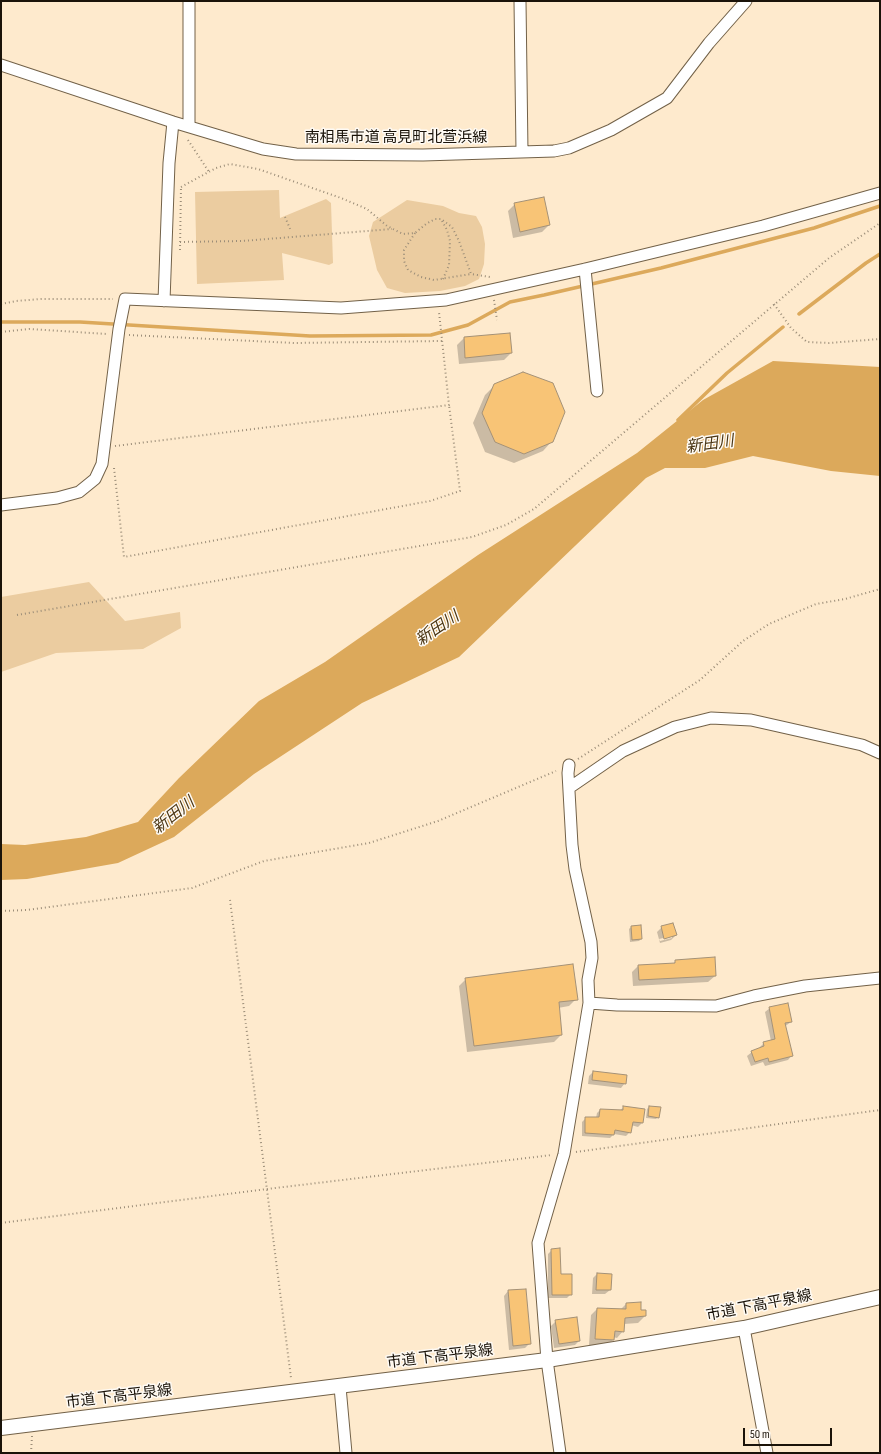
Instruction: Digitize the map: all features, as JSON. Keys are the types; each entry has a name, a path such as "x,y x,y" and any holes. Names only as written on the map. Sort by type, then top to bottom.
{"street":[{"path":"189,1 189,126"},
{"path":"520,1 522,152"},
{"name":"南相馬市道 高見町北萱浜線","path":"1,65 173,122 263,149 296,154 423,155 554,151 569,148 611,130 667,98 709,43 746,1"},
{"path":"164,301 169,164 173,122"},
{"path":"1,505 57,498 79,492 95,479 102,464 119,328 125,300 341,308 446,300 493,294 586,273 880,193"},
{"path":"586,273 598,391"},
{"path":"569,788 623,751 675,727 711,718 750,720 862,745 880,753"},
{"path":"560,1453 547,1360 538,1243 564,1154 589,1003 588,980 592,958 591,942 575,869 568,773 569,765"},
{"path":"589,1003 618,1005 716,1006 805,986 880,978"},
{"name":"市道 下高平泉線","path":"1,1428 340,1387 547,1360 744,1328 880,1297"},
{"path":"744,1328 767,1453"},
{"path":"340,1387 346,1453"}],"path":[{"path":"188,140 208,172"},
{"path":"181,187 216,168 230,164 258,170 341,198 367,209 387,226 393,229 404,234 415,234"},
{"path":"180,250 181,179"},
{"path":"285,216 291,231"},
{"path":"471,274 459,241 452,227 441,219 435,219 426,224 415,234 404,250 404,261 408,270 421,277 434,280 471,274 490,277 497,320"},
{"path":"441,219 447,230 450,241 449,265 443,279"},
{"path":"17,615 472,537 506,525 534,509 829,258 880,223"},
{"path":"180,242 242,241 393,229"},
{"path":"1,304 41,299 125,300"},
{"path":"774,304 791,328 807,342 829,343 880,339"},
{"path":"114,466 124,557 430,501 460,491 448,405 439,314"},
{"path":"1,332 29,329 119,328 294,343 442,341"},
{"path":"104,448 448,405"},
{"path":"1,911 27,910 192,888 264,860 369,843 438,821 569,765 700,680 744,641 769,624 816,604 845,599 880,589"},
{"path":"230,900 293,1392"},
{"path":"1,1223 267,1189 564,1154 880,1110"},
{"path":"30,1453 33,1425"}],"shaded area":[{"path":"279,190 280,218 326,199 331,203 333,263 329,265 282,253 284,280 197,284 195,192"},
{"path":"407,200 443,206 459,213 476,216 482,227 485,244 484,264 479,279 465,286 440,291 405,293 387,288 377,270 369,236 373,222"},
{"path":"89,582 125,621 180,612 181,628 143,649 56,653 1,672 1,597"}],"water":[{"name":"新田川","path":"773,361 880,367 880,476 831,471 753,456 705,468 665,468 646,478 459,657 362,703 254,774 174,837 118,863 27,879 1,880 1,844 25,845 86,837 138,822 179,778 259,701 325,662 478,555 637,453 703,400"}],"building":[{"path":"544,197 550,225 520,232 514,203"},
{"path":"510,333 512,353 465,358 464,337"},
{"path":"523,372 553,383 565,412 553,442 524,454 495,442 482,413 494,384"},
{"path":"673,923 677,935 664,939 661,926"},
{"path":"641,925 642,939 632,940 631,926"},
{"path":"715,957 716,976 639,980 638,965 675,963 675,960"},
{"path":"573,964 578,1000 559,1002 562,1035 474,1046 465,978"},
{"path":"788,1003 792,1022 785,1023 793,1056 769,1062 768,1058 755,1062 751,1051 764,1046 763,1042 775,1039 769,1007"},
{"path":"593,1071 627,1075 626,1084 592,1080"},
{"path":"623,1106 645,1109 643,1123 633,1122 631,1133 615,1130 614,1135 585,1133 585,1117 599,1117 600,1109 623,1110"},
{"path":"649,1106 661,1107 659,1118 648,1116"},
{"path":"560,1248 561,1274 572,1274 572,1295 552,1295 551,1249"},
{"path":"597,1273 612,1274 611,1290 596,1290"},
{"path":"526,1289 531,1344 513,1346 508,1290"},
{"path":"641,1302 641,1310 646,1310 646,1316 625,1318 624,1332 615,1331 614,1340 595,1339 597,1308 626,1309 626,1303"},
{"path":"577,1317 580,1341 559,1344 555,1320"}],"waterway":[{"path":"1,322 80,322 310,336 431,335 468,325 510,302 661,268 814,228 880,206"},
{"path":"799,314 880,254"},
{"path":"678,420 727,373 783,327"}]}
